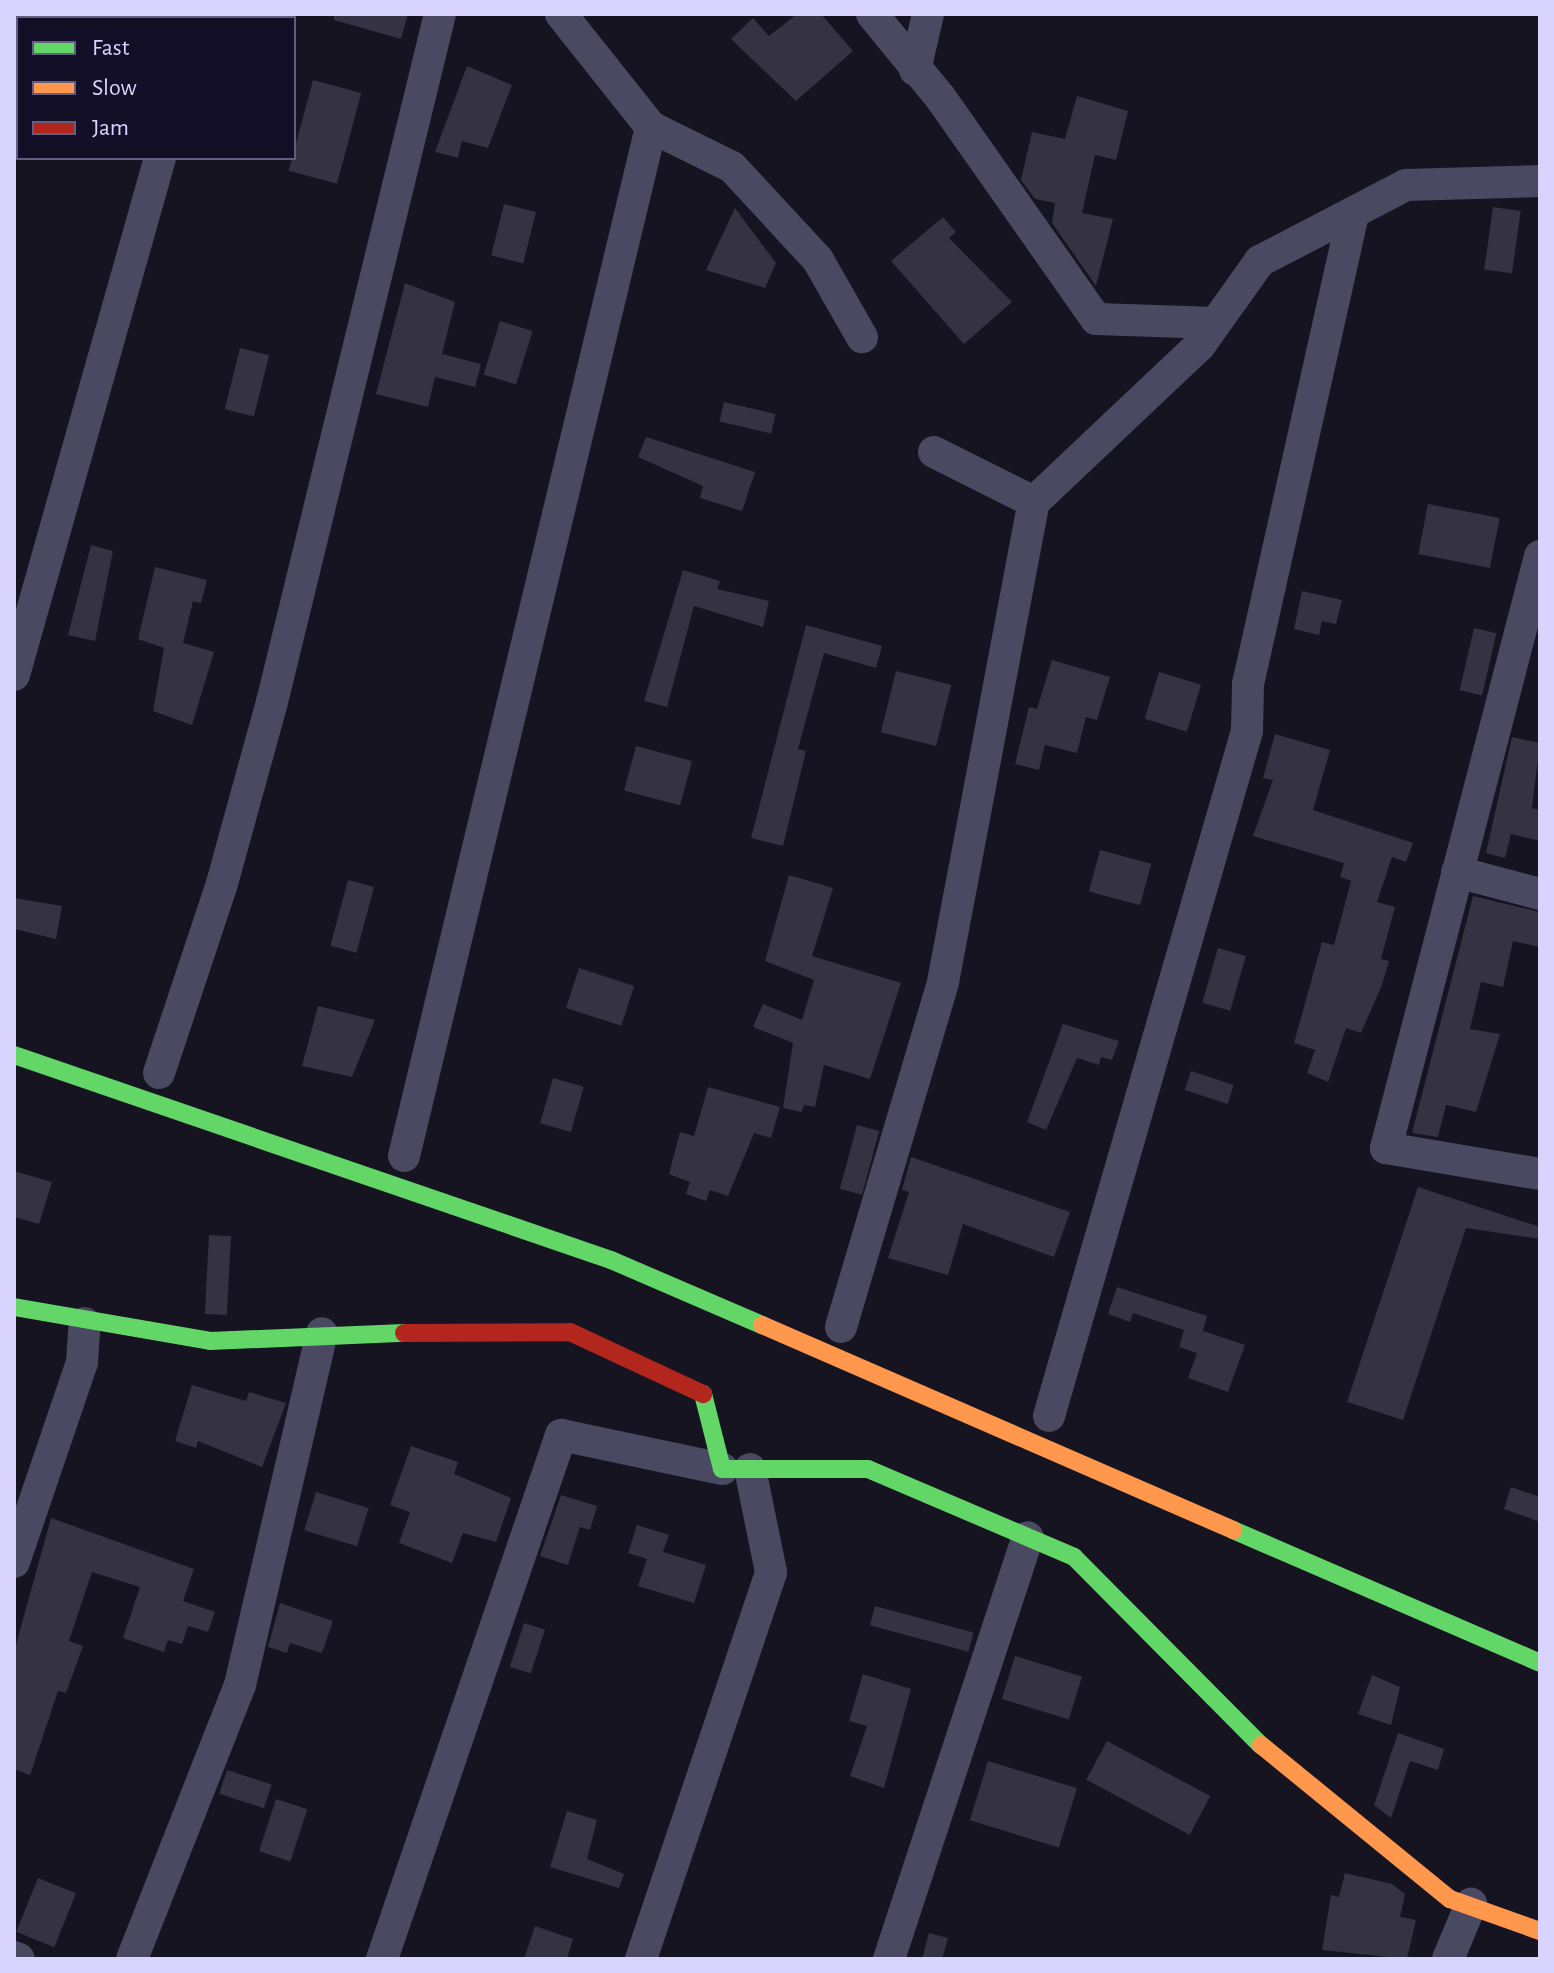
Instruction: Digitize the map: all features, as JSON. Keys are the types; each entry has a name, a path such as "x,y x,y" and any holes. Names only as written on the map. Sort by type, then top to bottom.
{"street":[{"path":"159,1074 221,887 272,702 440,14"},
{"path":"561,14 651,127 732,167 818,260 862,337"},
{"path":"872,14 1096,319 1215,323"},
{"path":"915,70 928,14"},
{"path":"404,1156 651,127"},
{"path":"14,675 159,160"},
{"path":"841,1327 943,982 1034,502 1153,393 1215,323 1260,261 1406,185 1540,181"},
{"path":"1049,1416 1247,731 1248,684 1353,213"},
{"path":"934,452 1034,502"},
{"path":"1540,556 1386,1148 1540,1174"},
{"path":"1457,872 1540,894"},
{"path":"14,1055 611,1260 1540,1663"},
{"path":"14,1307 85,1323 210,1341 322,1333 570,1332 702,1392 736,1469 771,1572 641,1959"},
{"path":"14,1562 82,1362 85,1323"},
{"path":"132,1959 240,1685 322,1333"},
{"path":"382,1959 561,1435 736,1469 868,1469 1074,1557 1255,1740 1450,1899 1540,1931"},
{"path":"889,1959 1028,1537"},
{"path":"1448,1959 1471,1904"}],"building":[{"path":"334,14 408,14 401,39 334,20"},
{"path":"797,14 821,14 853,51 796,101 731,39 753,18 769,36"},
{"path":"467,66 512,85 488,148 462,141 458,158 435,152"},
{"path":"313,80 361,93 337,184 289,171 292,160 296,160 296,143"},
{"path":"1077,96 1128,111 1116,160 1095,155 1082,213 1113,219 1096,286 1052,223 1055,203 1035,199 1021,180 1032,132 1065,139"},
{"path":"504,204 536,212 523,263 491,255"},
{"path":"1493,207 1521,211 1512,273 1484,269"},
{"path":"735,208 776,263 765,288 706,270"},
{"path":"943,217 956,232 949,238 1012,302 964,344 891,261"},
{"path":"405,283 455,302 442,354 481,364 475,387 435,377 428,407 376,394"},
{"path":"500,321 533,331 516,384 484,375"},
{"path":"240,348 269,355 254,416 225,409"},
{"path":"724,402 776,414 771,433 720,421"},
{"path":"646,437 755,472 742,511 700,498 703,486 638,457"},
{"path":"1428,504 1500,518 1490,568 1418,554"},
{"path":"91,545 113,551 95,641 68,635"},
{"path":"155,567 207,580 201,603 193,601 183,643 214,652 192,725 153,711 164,648 138,639"},
{"path":"683,570 720,581 717,589 769,601 763,627 694,606 667,707 644,701"},
{"path":"1302,591 1342,600 1336,624 1322,621 1319,635 1294,629"},
{"path":"806,625 882,646 876,668 824,653 798,749 806,751 783,846 751,838"},
{"path":"1474,628 1496,633 1482,696 1460,690"},
{"path":"1052,660 1110,677 1097,720 1086,717 1077,753 1045,745 1039,770 1015,764 1029,707 1037,709"},
{"path":"896,671 951,685 936,746 881,732"},
{"path":"1159,672 1201,685 1187,732 1145,719"},
{"path":"1275,734 1330,750 1313,810 1413,843 1406,862 1392,857 1377,902 1395,907 1381,959 1389,961 1382,985 1361,1033 1346,1028 1328,1082 1307,1073 1315,1050 1294,1043 1322,942 1334,945 1351,881 1340,877 1344,863 1253,836 1273,780 1263,778"},
{"path":"1512,737 1540,743 1532,808 1540,810 1540,841 1511,834 1505,858 1486,853"},
{"path":"636,746 692,761 680,805 624,790"},
{"path":"1100,850 1151,864 1140,905 1089,892"},
{"path":"789,875 833,888 812,956 901,983 870,1079 824,1065 815,1107 804,1105 802,1112 783,1108 793,1043 753,1027 763,1004 802,1020 814,980 765,961"},
{"path":"348,880 374,887 356,953 330,946"},
{"path":"1473,896 1540,912 1540,947 1513,941 1503,987 1481,982 1470,1029 1500,1034 1476,1112 1446,1105 1438,1137 1412,1133"},
{"path":"14,898 62,906 56,939 14,929"},
{"path":"1218,948 1246,956 1230,1011 1202,1003"},
{"path":"579,968 634,986 621,1026 566,1008"},
{"path":"318,1006 375,1020 352,1077 302,1066"},
{"path":"1063,1024 1119,1041 1112,1060 1101,1057 1099,1065 1077,1058 1046,1130 1027,1122"},
{"path":"1191,1071 1234,1085 1228,1104 1185,1090"},
{"path":"553,1078 584,1087 571,1132 540,1123"},
{"path":"708,1087 780,1107 771,1138 754,1133 728,1196 710,1190 706,1201 686,1194 690,1182 669,1174 680,1132 694,1136"},
{"path":"857,1125 879,1131 862,1195 840,1189"},
{"path":"911,1157 1070,1212 1054,1257 963,1224 948,1275 888,1258 909,1192 902,1190"},
{"path":"14,1171 52,1182 39,1224 14,1217"},
{"path":"1418,1187 1540,1227 1540,1239 1466,1228 1403,1420 1347,1402"},
{"path":"209,1235 231,1236 227,1315 205,1314"},
{"path":"1117,1287 1207,1316 1203,1331 1245,1345 1228,1392 1188,1378 1197,1353 1179,1347 1184,1330 1133,1313 1130,1322 1108,1314"},
{"path":"192,1385 246,1401 249,1392 286,1403 262,1467 198,1441 196,1448 175,1441"},
{"path":"411,1446 458,1462 454,1474 511,1498 496,1542 463,1533 452,1563 399,1543 410,1512 390,1505"},
{"path":"1511,1487 1540,1497 1540,1522 1504,1509"},
{"path":"316,1492 369,1508 357,1546 304,1530"},
{"path":"561,1495 597,1506 590,1530 580,1527 568,1565 540,1556"},
{"path":"51,1518 194,1569 183,1601 215,1612 208,1632 188,1626 182,1644 168,1640 164,1652 123,1638 140,1587 92,1572 69,1641 83,1646 66,1693 58,1691 30,1775 14,1769 14,1652"},
{"path":"637,1525 669,1535 663,1552 706,1565 694,1603 638,1586 647,1559 628,1553"},
{"path":"280,1603 333,1621 322,1653 290,1643 287,1653 268,1647"},
{"path":"875,1606 974,1632 968,1652 870,1625"},
{"path":"524,1623 545,1630 531,1674 510,1667"},
{"path":"1015,1656 1082,1676 1069,1719 1002,1699"},
{"path":"863,1674 911,1689 884,1788 850,1776 867,1726 849,1721"},
{"path":"1372,1675 1400,1687 1391,1725 1358,1714"},
{"path":"1398,1733 1444,1749 1438,1770 1410,1761 1391,1818 1374,1805"},
{"path":"1107,1741 1210,1796 1190,1835 1086,1780"},
{"path":"988,1761 1077,1788 1059,1847 970,1820"},
{"path":"227,1770 272,1785 264,1808 219,1794"},
{"path":"276,1799 307,1809 290,1862 259,1851"},
{"path":"567,1811 597,1820 587,1859 624,1874 619,1888 550,1867"},
{"path":"1345,1873 1392,1884 1405,1894 1400,1917 1416,1920 1407,1959 1322,1950 1331,1895 1339,1897"},
{"path":"38,1878 76,1893 54,1947 16,1932"},
{"path":"535,1926 573,1939 567,1959 524,1959"},
{"path":"929,1933 948,1938 942,1959 922,1959"}],"traffic: fast":[{"path":"14,1055 611,1260 762,1325"},
{"path":"14,1307 210,1341 404,1333"},
{"path":"703,1394 722,1469 868,1469 1074,1557 1261,1745"},
{"path":"1233,1530 1540,1663"}],"traffic: slow":[{"path":"762,1325 1233,1530"},
{"path":"1261,1745 1450,1899 1540,1931"}],"traffic: jam":[{"path":"404,1333 570,1332 703,1394"}]}
